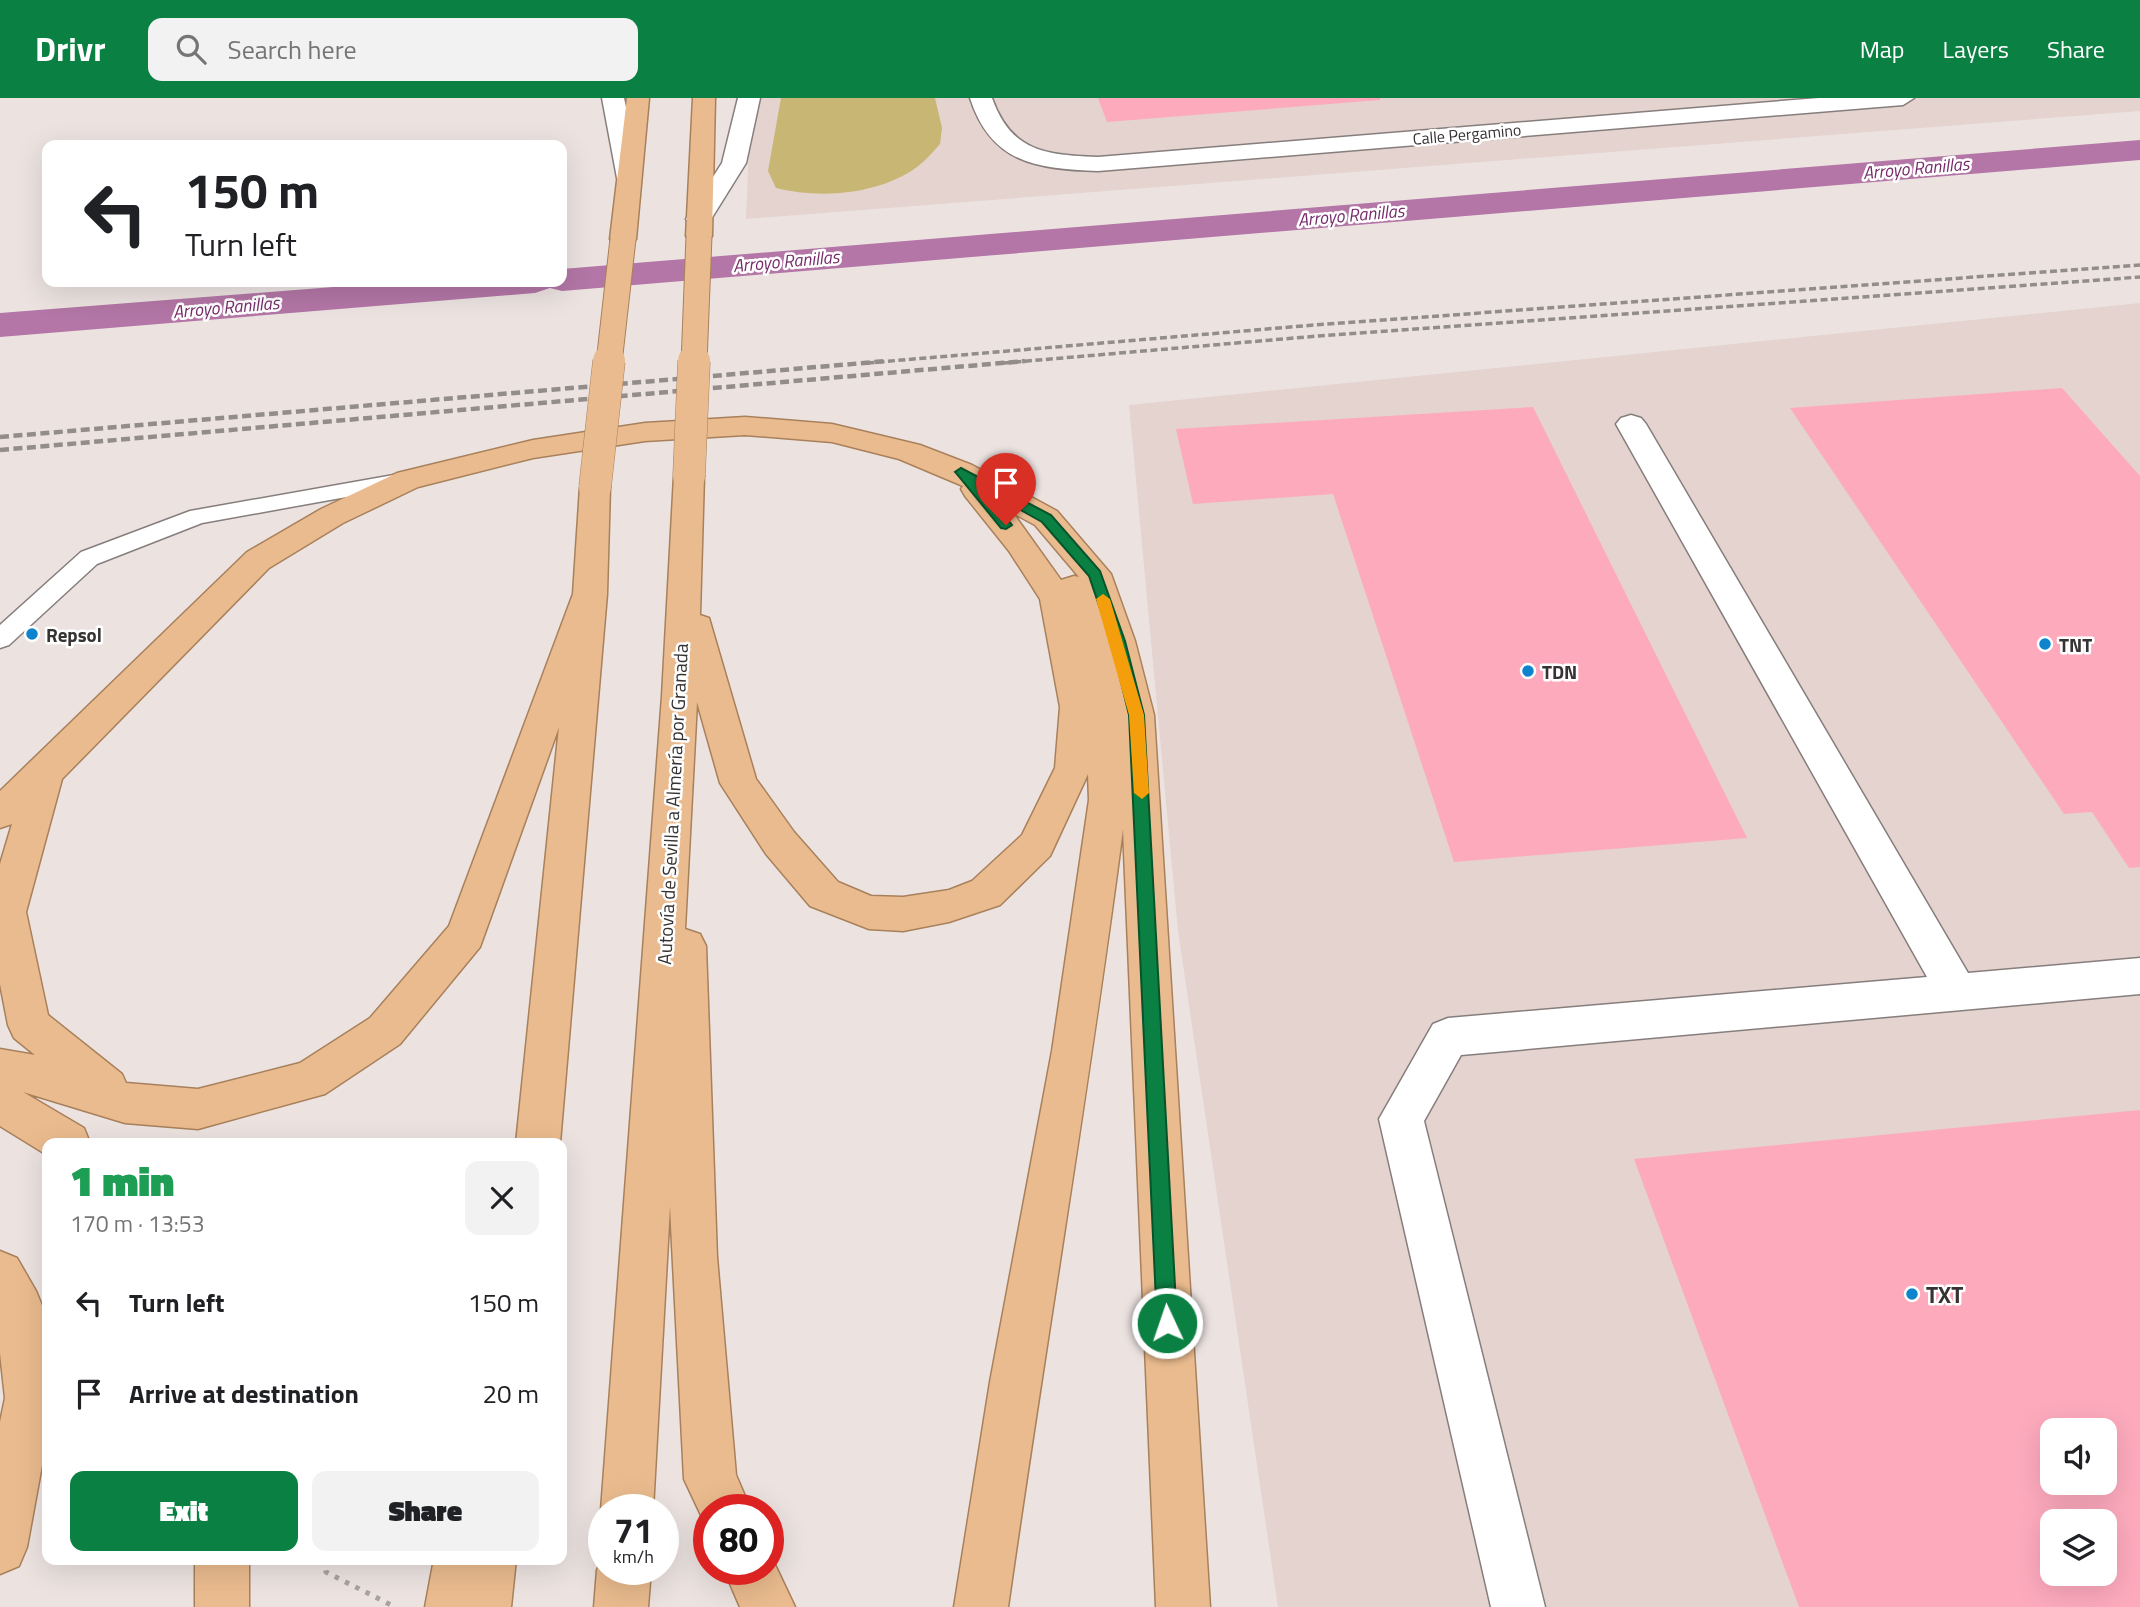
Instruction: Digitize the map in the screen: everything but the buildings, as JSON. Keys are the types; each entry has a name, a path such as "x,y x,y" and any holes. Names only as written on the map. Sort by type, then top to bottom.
{"highway":[{"path":"538,1138 590,594 595,488 638,98"},
{"name":"Autovía de Sevilla a Almería por Granada","path":"628,1494 680,696 704,98"},
{"path":"0,813 46,773 258,560 332,516 408,480 533,449 645,432 746,426 832,433 909,452 961,472 1046,519 1095,574 1118,641 1136,715 1183,1607"},
{"path":"685,565 709,681 739,783 780,843 824,894 869,912 903,914 949,906 986,893 1036,845 1073,768 1078,707 1056,598 1020,543 961,472"},
{"path":"961,472 1038,533 1078,593 1104,706 1108,800 1073,1051 1015,1382 981,1607"},
{"path":"0,1068 45,1077 125,1102 198,1109 310,1080 385,1031 466,935 590,594"},
{"path":"680,696 694,1258 710,1479 717,1494"},
{"path":"46,773 3,918 29,1025 125,1102"},
{"path":"0,1102 60,1138"},
{"path":"0,1275 19,1308 30,1398 0,1547"},
{"path":"222,1565 222,1607"},
{"path":"452,1607 460,1565"},
{"path":"484,1607 488,1565"},
{"path":"621,1607 623,1585"},
{"path":"758,1585 768,1607"}],"street":[{"path":"613,98 629,178"},
{"path":"699,227 734,163 749,98"},
{"name":"Calle Pergamino","path":"981,98 989,126 1004,143 1032,155 1097,164 1890,99"},
{"path":"1630,424 1957,992"},
{"path":"1518,1607 1401,1119 1448,1037 2140,976"}],"lane":[{"path":"0,639 89,558 198,516 408,480"}],"path":[{"path":"325,1565 326,1572 395,1607"}],"shaded area":[{"path":"751,98 2140,98 2140,111 746,219"},
{"path":"781,98 935,98 942,128 940,144 917,167 885,184 867,189 830,194 776,188 768,171"},
{"path":"2140,303 2140,1607 1278,1607 1178,931 1129,405"}],"waterway":[{"name":"Arroyo Ranillas","path":"567,280 2140,150"},
{"name":"Arroyo Ranillas","path":"0,325 473,287"}],"railway":[{"path":"867,363 1314,325 2140,265"},
{"path":"1004,363 1318,336 2140,277"},
{"path":"0,437 887,361"},
{"path":"0,450 1025,361"}],"slow traffic":[{"path":"1103,599 1118,641 1136,715 1142,793"}],"place":[{"name":"Repsol","path":"32,634"},
{"name":"TNT","path":"2045,644"},
{"name":"TDN","path":"1528,671"},
{"name":"TXT","path":"1912,1294"}],"route":[{"path":"1006,525 961,472 1046,519 1095,574 1118,641 1136,715 1167,1323"}]}
